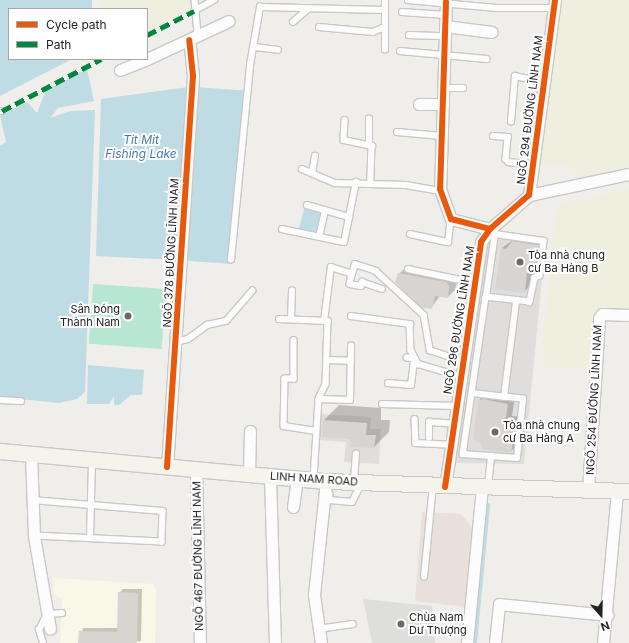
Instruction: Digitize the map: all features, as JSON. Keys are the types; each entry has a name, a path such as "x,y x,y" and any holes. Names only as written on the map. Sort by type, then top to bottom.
{"main road":[{"name":"LINH NAM ROAD","path":"0,451 297,479 485,488 623,491"}],"street":[{"path":"446,1 444,23 440,191 451,219 490,229"},
{"name":"NGÕ 294 ĐƯỜNG LĨNH NAM","path":"490,229 529,196 554,4"},
{"path":"148,59 229,21"},
{"path":"444,23 492,32"},
{"name":"NGÕ 378 ĐƯỜNG LĨNH NAM","path":"167,467 194,38"},
{"path":"120,70 145,60"},
{"path":"419,104 443,104"},
{"path":"529,196 629,174"},
{"name":"NGÕ 296 ĐƯỜNG LĨNH NAM","path":"439,486 455,424 459,376 482,242 490,229"},
{"name":"NGÕ 254 ĐƯỜNG LĨNH NAM","path":"588,490 599,318 602,314 629,315"},
{"path":"249,474 250,431"},
{"path":"31,454 34,536 50,629"},
{"name":"NGÕ 467 ĐƯỜNG LĨNH NAM","path":"196,469 200,643"},
{"path":"270,476 275,643"},
{"path":"293,507 297,479"},
{"path":"321,643 314,595 323,480"},
{"path":"467,643 485,488"},
{"path":"603,643 623,491"},
{"path":"495,643 499,604 607,614"}],"lane":[{"name":"NGÕ 378 ĐƯỜNG LĨNH NAM","path":"194,38 195,0"},
{"path":"194,11 214,0"},
{"path":"232,260 250,65 255,47 260,0"},
{"path":"385,0 385,50"},
{"path":"408,0 446,1 497,8 554,4"},
{"path":"260,7 385,10"},
{"path":"293,22 308,9"},
{"path":"402,13 444,23"},
{"path":"409,36 444,23"},
{"path":"319,27 373,32 385,27"},
{"path":"255,47 278,50"},
{"path":"400,51 444,53 487,59"},
{"path":"511,122 515,76 544,82"},
{"path":"443,88 463,88"},
{"path":"368,144 369,119"},
{"path":"346,120 344,140 372,146 371,184"},
{"path":"397,132 442,136"},
{"path":"492,136 508,137 506,159 509,162 533,165"},
{"path":"312,173 315,156"},
{"path":"302,169 335,183 356,182 440,191"},
{"path":"282,229 344,242 356,182"},
{"path":"307,205 349,217"},
{"path":"319,237 325,211"},
{"path":"410,234 448,242 451,219"},
{"path":"473,393 524,399 517,458 463,454 495,234 544,241 540,276 535,278 530,302 516,302 486,297"},
{"path":"382,289 362,282 361,286 350,284 355,264 376,271 424,315 430,350 462,361"},
{"path":"324,321 331,267 352,274"},
{"path":"408,269 475,283"},
{"path":"175,342 188,339 207,324 226,321 252,291"},
{"path":"291,318 292,291"},
{"path":"504,397 516,302"},
{"path":"351,316 410,324 414,359 411,385 388,383"},
{"path":"279,319 291,318 328,321 326,384 319,399 316,430 323,480 329,500 352,502 358,482 356,454"},
{"path":"294,340 294,379 285,379 284,426 316,430"},
{"path":"319,399 350,400 351,346"},
{"path":"407,358 414,359 426,368 459,376"},
{"path":"327,360 351,361"},
{"path":"0,400 21,401"},
{"path":"382,404 456,406"},
{"path":"415,419 416,443 451,444"},
{"path":"429,438 429,422 455,424"},
{"path":"485,488 491,456"},
{"path":"90,538 92,460"},
{"path":"424,577 439,486"},
{"path":"32,500 163,510 162,542 34,536"},
{"path":"43,643 39,630 47,614 62,613"},
{"path":"318,629 353,624"}],"shaded area":[{"path":"493,230 546,238 524,464 453,463 484,242"},
{"path":"320,414 371,417 370,429 381,429 379,464 344,462 346,442 318,440"},
{"path":"422,512 461,514 473,528 465,607 415,601"},
{"path":"53,578 153,584 156,590 155,643 60,643 62,599 54,594"},
{"name":"Chùa Nam Dư Thượng","path":"363,599 432,606 435,643 372,643"}],"green space":[{"path":"101,0 208,0 148,31 148,8 101,8"},
{"path":"562,0 629,0 629,171 583,180 581,172 572,174 566,165 540,165"},
{"path":"629,189 629,310 598,309 590,370 541,366 557,205"},
{"name":"Sân bóng Thành Nam","path":"93,284 166,289 162,349 89,344"}],"water":[{"path":"0,0 92,0 92,8 8,8 8,60 70,60 0,96"},
{"path":"87,69 94,101 58,108 50,118 70,111 95,110 85,392 77,399 59,403 0,397 0,146 6,142 0,116 27,102 37,113 46,90"},
{"name":"Tit Mit Fishing Lake","path":"188,87 176,260 96,256 101,99"},
{"path":"195,87 244,90 232,264 183,261"},
{"path":"305,206 324,211 318,234 299,229"},
{"path":"88,365 144,370 142,395 131,395 119,405 114,405 114,396 109,404 87,404"}],"building":[{"name":"Tòa nhà chung cư Ba Hàng B","path":"512,241 539,245 536,273 527,273 525,293 495,289 501,248 506,249"},
{"path":"398,273 446,282 449,285 448,298 435,296 432,309 422,308 395,282"},
{"name":"Tòa nhà chung cư Ba Hàng A","path":"484,399 508,404 505,424 516,425 511,453 482,449 482,445 473,439 478,400"},
{"path":"323,420 367,423 366,435 376,435 374,448 350,447 350,439 322,437"},
{"path":"118,592 138,593 137,643 78,643 79,631 117,632"}],"waterway":[{"path":"475,643 488,505"}],"marked path":[{"path":"148,34 194,11"},
{"path":"2,111 99,60"}],"cycle path":[{"path":"445,487 481,242 490,229 529,195 555,0"},
{"path":"446,2 440,189 451,219 490,229"},
{"path":"167,467 193,76 189,40"}],"place":[{"name":"Tòa nhà chung cư Ba Hàng B","path":"520,262"},
{"name":"Sân bóng Thành Nam","path":"128,316"},
{"name":"Tòa nhà chung cư Ba Hàng A","path":"495,432"},
{"name":"Chùa Nam Dư Thượng","path":"401,624"}]}
